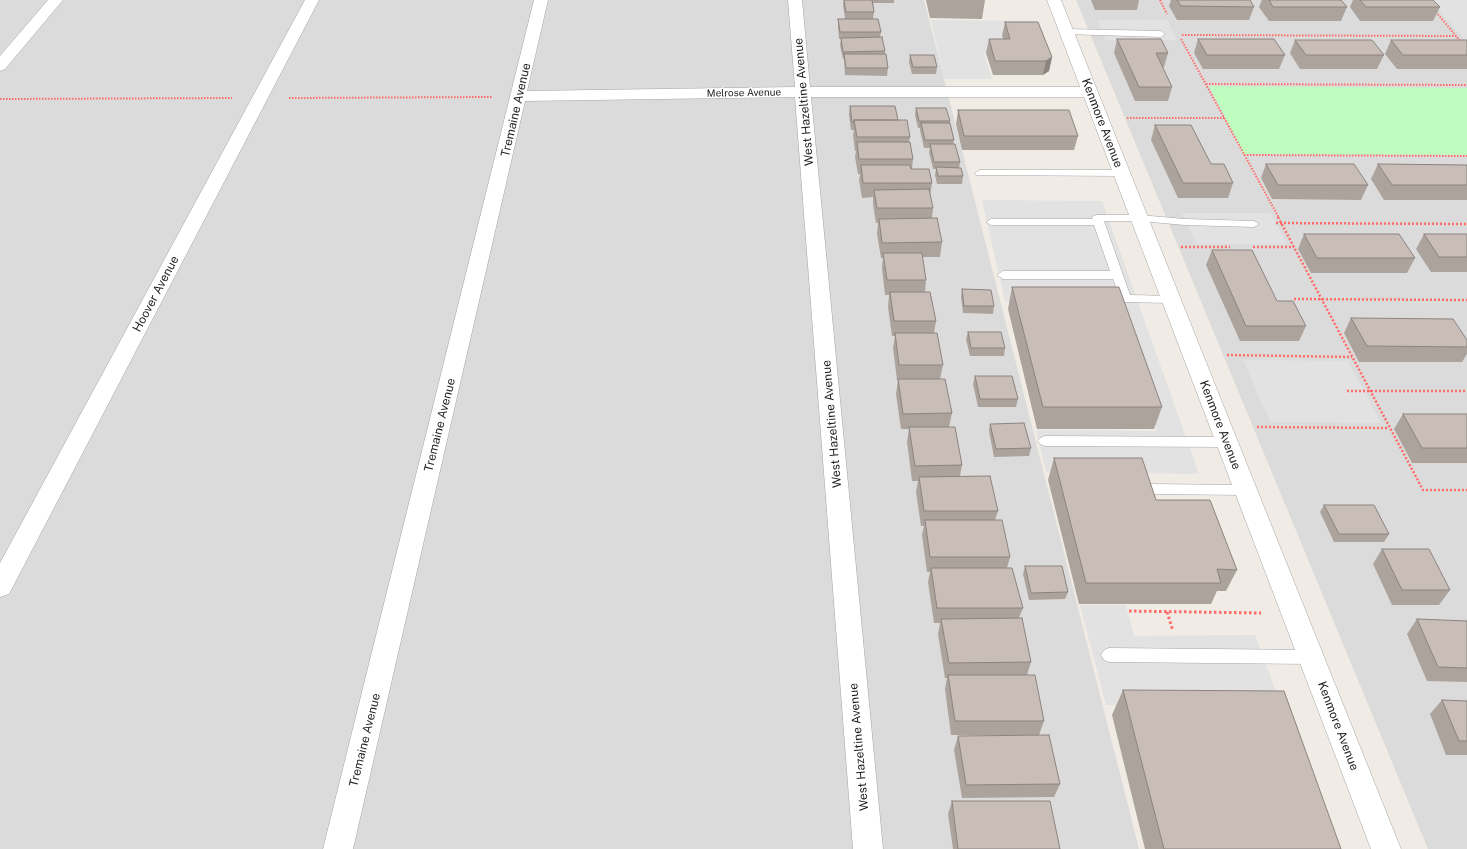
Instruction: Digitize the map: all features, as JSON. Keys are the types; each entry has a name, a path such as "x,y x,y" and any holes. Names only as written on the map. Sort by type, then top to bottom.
{"street":[{"path":"0,66 56,0"},
{"name":"Hoover Avenue","path":"0,587 312,0"},
{"name":"Tremaine Avenue","path":"338,849 541,0"},
{"name":"West Hazeltine Avenue","path":"795,0 868,849"},
{"name":"Kenmore Avenue","path":"1054,0 1386,849"},
{"name":"Melrose Avenue","path":"518,96 804,92 1090,92"}],"lane":[{"path":"1067,32 1160,34"},
{"path":"980,173 1122,173"},
{"path":"1171,299 1126,299 1097,218 1139,218 1185,222 1254,224"},
{"path":"991,222 1098,222"},
{"path":"1003,275 1117,275"},
{"path":"1045,441 1227,442"},
{"path":"1147,489 1245,490"},
{"path":"1109,655 1311,657"}],"path":[{"path":"1160,0 1170,18"},
{"path":"1434,10 1462,42"},
{"path":"1457,36 1179,35 1281,222 1423,490 1467,490"},
{"path":"1205,84 1467,85"},
{"path":"1127,118 1224,118"},
{"path":"1244,155 1467,156"},
{"path":"1277,222 1467,224"},
{"path":"1294,299 1467,300"},
{"path":"1227,355 1352,357"},
{"path":"1347,391 1467,391"},
{"path":"1257,428 1389,428"},
{"path":"1129,612 1262,613"},
{"path":"1167,612 1174,634"}],"shaded area":[{"path":"0,0 924,0 1139,849 0,849"},
{"path":"1076,0 1467,0 1467,849 1428,849"},
{"path":"1430,0 1467,0 1467,43"},
{"path":"931,20 1034,21 1039,35 1001,35 1006,52 984,52 992,79 944,79"},
{"path":"1097,20 1167,20 1177,40 1105,40"},
{"path":"982,200 1102,201 1199,474 1046,472 1036,430 1157,431 1114,302 1005,301"},
{"path":"1182,213 1271,213 1287,244 1196,244"},
{"path":"1243,360 1348,361 1381,423 1270,422"},
{"path":"1080,605 1126,605 1134,636 1255,635 1281,705 1106,705"}],"green space":[{"path":"1209,86 1467,88 1467,155 1244,154"}],"building":[{"path":"844,0 872,0 874,12 846,12"},
{"path":"1177,0 1250,0 1254,7 1181,6"},
{"path":"1269,0 1341,0 1347,7 1273,7"},
{"path":"1360,0 1433,0 1440,7 1366,7"},
{"path":"838,19 878,19 881,32 840,32"},
{"path":"1005,22 1038,22 1052,57 1046,61 995,61 989,39 1010,39"},
{"path":"882,37 885,51 843,52 841,38"},
{"path":"1117,39 1161,39 1168,53 1156,53 1172,87 1139,87"},
{"path":"1198,39 1274,39 1285,55 1207,55"},
{"path":"1295,40 1372,40 1384,55 1306,55"},
{"path":"1391,40 1467,40 1467,55 1403,55"},
{"path":"844,54 886,54 888,68 846,68"},
{"path":"910,55 934,55 937,67 913,67"},
{"path":"850,106 895,106 898,120 854,120 854,122 852,122"},
{"path":"916,108 946,108 950,121 919,121"},
{"path":"958,110 1069,110 1078,136 964,136"},
{"path":"854,120 907,120 910,137 857,137"},
{"path":"921,123 950,123 954,140 925,140"},
{"path":"1155,125 1191,125 1211,164 1224,164 1233,183 1183,183"},
{"path":"857,142 910,142 913,159 859,159"},
{"path":"930,144 955,144 960,162 934,162"},
{"path":"1266,164 1354,164 1368,185 1278,185"},
{"path":"1378,164 1467,165 1467,185 1392,185"},
{"path":"861,165 910,165 911,169 929,169 932,183 863,183"},
{"path":"936,167 961,168 963,176 938,176"},
{"path":"929,189 933,208 877,208 874,190"},
{"path":"937,218 942,242 882,243 879,219"},
{"path":"1304,234 1399,234 1415,258 1317,258"},
{"path":"1424,234 1467,234 1467,257 1439,257"},
{"path":"1212,250 1252,250 1277,301 1293,301 1306,326 1246,326"},
{"path":"883,253 922,253 926,280 887,280"},
{"path":"1012,287 1119,287 1162,407 1043,407"},
{"path":"962,289 991,290 994,306 964,306"},
{"path":"890,292 930,292 936,321 894,321"},
{"path":"1351,318 1453,319 1467,340 1467,347 1367,346"},
{"path":"968,332 1001,332 1005,348 971,348"},
{"path":"895,333 937,333 943,365 899,365"},
{"path":"975,376 1012,376 1018,399 980,399"},
{"path":"898,379 945,379 952,413 903,414"},
{"path":"1403,414 1467,414 1467,448 1422,448"},
{"path":"1024,423 1031,448 996,449 990,424"},
{"path":"909,427 955,427 962,465 915,466"},
{"path":"1054,458 1142,458 1156,500 1210,500 1237,570 1217,569 1221,583 1086,583"},
{"path":"990,476 998,511 924,511 919,477"},
{"path":"1324,505 1374,505 1389,534 1339,534"},
{"path":"925,520 1002,520 1010,557 930,557"},
{"path":"1382,549 1429,549 1450,590 1402,590"},
{"path":"1025,566 1062,566 1068,592 1031,593"},
{"path":"931,568 1012,568 1023,608 937,608"},
{"path":"1022,618 1031,662 949,663 941,619"},
{"path":"1417,619 1467,621 1467,668 1438,667"},
{"path":"948,675 1035,675 1044,721 955,721"},
{"path":"1123,690 1284,691 1341,849 1164,849"},
{"path":"1442,700 1467,701 1467,741 1459,741"},
{"path":"1049,735 1060,784 966,785 958,736"},
{"path":"952,801 1050,801 1060,849 958,849"}]}
